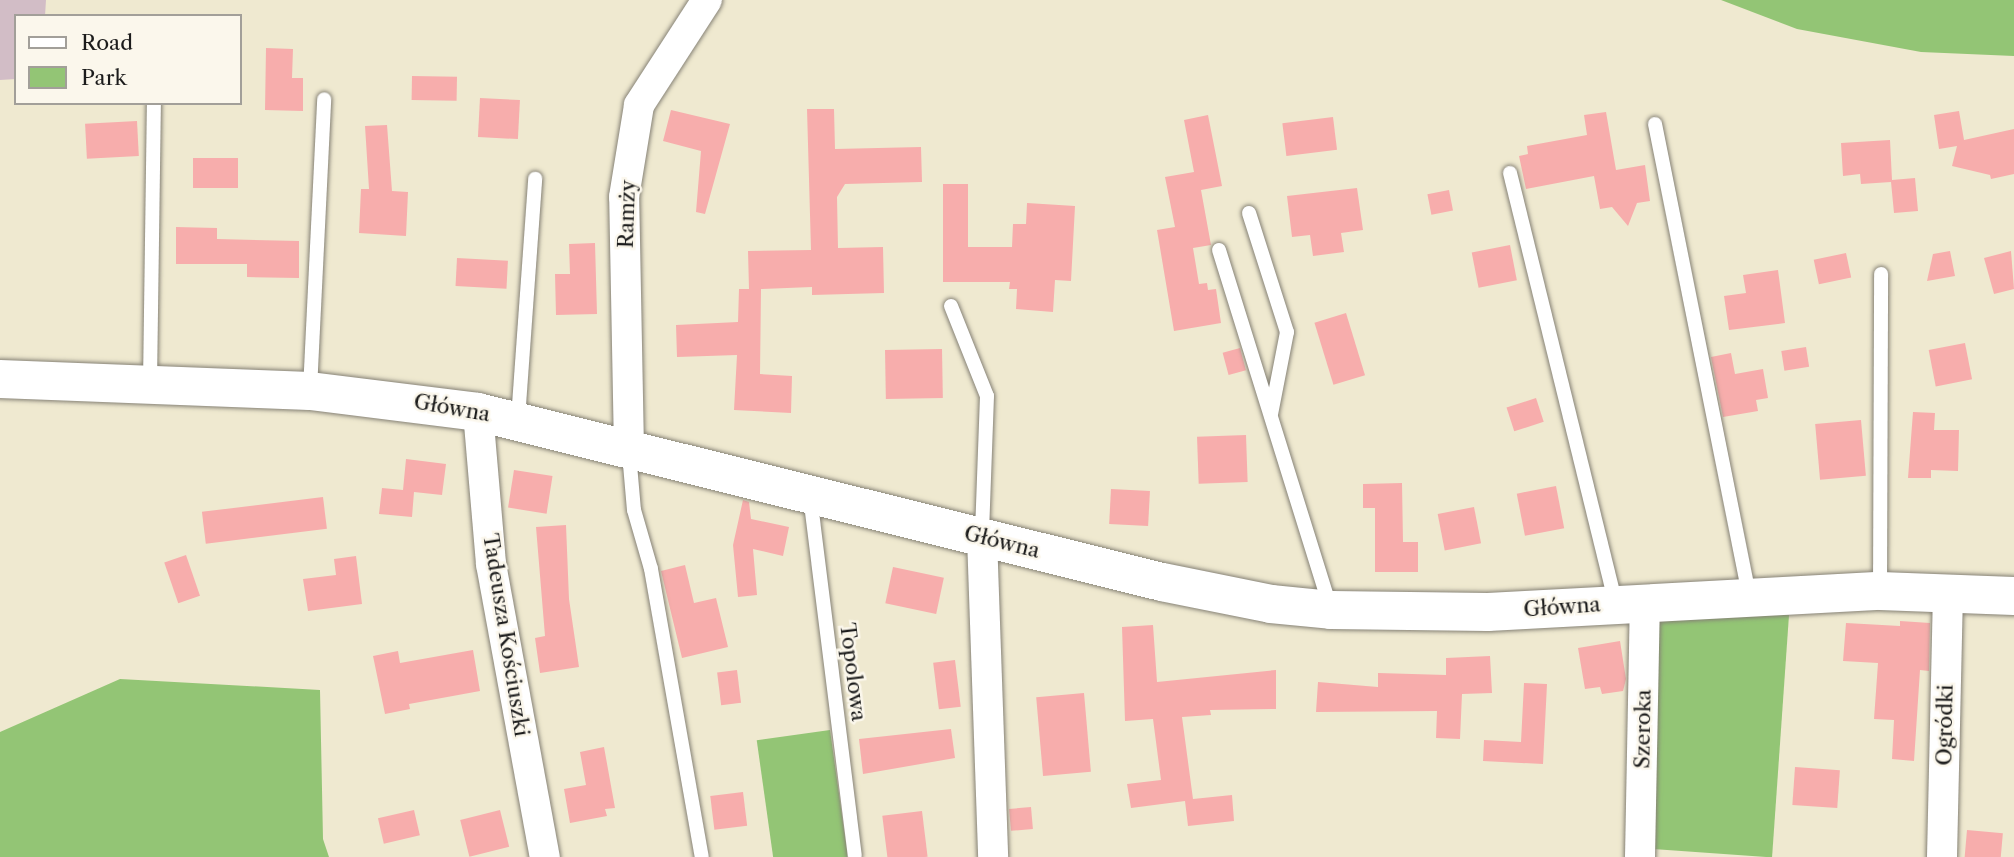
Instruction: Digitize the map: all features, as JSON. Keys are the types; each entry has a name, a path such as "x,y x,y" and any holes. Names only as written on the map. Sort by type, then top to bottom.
{"main road":[{"name":"Główna","path":"0,379 310,391 518,419 1162,582 1271,604 1331,610 1488,612 1631,602 1880,592 2014,596"}],"street":[{"name":"Ramży","path":"629,449 624,197 639,104 707,0"},
{"name":"Tadeusza Kościuszki","path":"478,412 491,564 545,857"},
{"path":"982,537 993,857"},
{"name":"Ogródki","path":"1942,857 1948,594"},
{"name":"Szeroka","path":"1631,602 1640,857"}],"lane":[{"path":"310,391 324,99"},
{"path":"150,385 154,105"},
{"path":"1655,124 1749,596"},
{"path":"1510,173 1631,602"},
{"path":"518,419 535,179"},
{"path":"1249,213 1287,332 1270,415"},
{"path":"1219,250 1331,610"},
{"path":"1880,592 1881,274"},
{"path":"951,306 987,396 982,537"},
{"path":"629,449 634,510 651,569 702,857"},
{"name":"Topolowa","path":"810,495 855,855"}],"shaded area":[{"path":"0,0 46,0 45,14 14,14 14,79 0,80"}],"green space":[{"path":"1721,0 2014,0 2014,56 1921,52 1797,29"},
{"path":"1659,606 1789,615 1772,857 1642,848"},
{"path":"120,679 320,690 323,839 329,857 0,857 0,732"},
{"path":"830,730 848,857 773,857 757,740"}],"building":[{"path":"266,48 293,49 292,78 303,78 303,111 265,110"},
{"path":"412,76 457,77 457,101 412,100"},
{"path":"480,98 520,100 518,139 478,137"},
{"path":"807,109 834,109 835,149 921,147 922,182 845,184 837,197 838,248 883,247 884,293 812,295 812,287 761,289 760,374 792,376 791,413 734,410 737,355 677,357 676,325 738,322 739,289 749,289 748,251 811,250"},
{"path":"671,110 730,124 705,214 696,212 701,151 663,141"},
{"path":"1959,111 1964,140 2014,129 2014,174 1991,179 1990,175 1952,166 1957,146 1939,149 1934,115"},
{"path":"1606,112 1616,170 1645,165 1650,201 1637,203 1628,226 1612,207 1600,209 1594,176 1526,189 1519,156 1528,154 1527,146 1587,135 1584,115"},
{"path":"1208,115 1222,186 1201,190 1211,245 1193,248 1199,284 1207,283 1208,290 1216,289 1221,323 1174,331 1157,230 1175,227 1165,177 1194,172 1184,120"},
{"path":"1333,117 1337,150 1286,156 1282,123"},
{"path":"137,121 139,156 87,159 85,124"},
{"path":"387,125 392,191 408,192 406,236 359,233 361,189 369,189 365,126"},
{"path":"1890,140 1892,180 1915,178 1918,211 1894,213 1891,182 1861,184 1860,174 1843,176 1841,143"},
{"path":"193,158 238,158 238,188 193,188"},
{"path":"943,184 968,184 968,247 1012,247 1013,224 1026,224 1027,203 1075,206 1071,281 1055,280 1053,312 1016,309 1017,289 1009,289 1010,282 943,282"},
{"path":"1357,188 1363,230 1341,233 1344,252 1313,256 1310,235 1292,237 1287,196"},
{"path":"1449,190 1453,211 1431,215 1427,194"},
{"path":"176,227 217,228 217,239 299,241 299,278 247,277 247,264 176,264"},
{"path":"595,243 597,314 556,315 555,274 570,274 569,244"},
{"path":"1510,245 1517,280 1479,288 1472,252"},
{"path":"1950,251 1955,276 1927,281 1933,254"},
{"path":"2011,251 2014,289 1994,294 1984,258"},
{"path":"1846,253 1851,277 1819,284 1814,260"},
{"path":"457,258 508,261 506,289 456,286"},
{"path":"1778,270 1785,323 1729,330 1724,296 1746,293 1743,275"},
{"path":"1346,313 1365,375 1333,385 1314,323"},
{"path":"1965,343 1972,379 1936,386 1929,350"},
{"path":"1806,347 1809,367 1784,371 1781,351"},
{"path":"1240,348 1246,370 1229,375 1223,353"},
{"path":"942,349 943,398 886,399 885,350"},
{"path":"1731,353 1735,374 1763,369 1768,398 1756,400 1758,411 1723,417 1711,357"},
{"path":"1536,398 1544,422 1514,431 1507,408"},
{"path":"1913,412 1935,413 1934,430 1959,430 1958,471 1931,470 1931,478 1908,478"},
{"path":"1861,420 1866,476 1820,480 1815,424"},
{"path":"1246,435 1248,482 1199,484 1197,437"},
{"path":"406,459 446,464 442,495 414,492 412,517 379,514 382,488 403,490"},
{"path":"514,470 553,476 547,514 508,508"},
{"path":"1402,483 1403,542 1418,542 1418,572 1375,572 1375,508 1363,508 1363,484"},
{"path":"1556,486 1564,528 1525,536 1517,494"},
{"path":"1111,489 1150,491 1148,526 1109,524"},
{"path":"323,497 327,529 206,544 202,512"},
{"path":"743,500 749,502 751,519 789,527 783,556 753,549 757,595 738,597 733,545"},
{"path":"1474,507 1481,543 1445,550 1438,514"},
{"path":"566,525 569,599 579,667 540,673 535,638 545,636 536,527"},
{"path":"186,555 200,596 178,603 164,562"},
{"path":"356,556 362,604 308,611 303,579 336,575 334,559"},
{"path":"685,565 694,603 716,598 728,647 682,658 661,571"},
{"path":"893,567 944,578 936,614 885,603"},
{"path":"1900,621 1930,623 1929,671 1920,670 1914,761 1892,759 1894,720 1874,719 1878,663 1843,661 1846,623 1900,626"},
{"path":"1153,625 1157,682 1276,670 1276,709 1210,710 1211,715 1182,717 1193,799 1232,795 1234,821 1188,826 1185,801 1131,808 1127,784 1161,780 1153,719 1125,721 1122,627"},
{"path":"1620,641 1626,679 1623,691 1602,694 1600,687 1585,689 1578,648"},
{"path":"473,650 480,691 409,704 410,709 385,714 373,656 398,651 400,663"},
{"path":"1490,656 1492,693 1462,694 1460,739 1436,738 1437,711 1316,712 1318,682 1378,687 1378,673 1446,675 1446,658"},
{"path":"955,660 961,707 939,709 933,663"},
{"path":"737,670 741,703 721,705 717,672"},
{"path":"1524,683 1547,684 1543,764 1483,761 1484,740 1521,742"},
{"path":"1084,693 1091,772 1043,776 1036,697"},
{"path":"951,729 955,758 863,774 859,739"},
{"path":"604,747 615,808 605,809 607,816 570,823 564,789 586,785 580,752"},
{"path":"1795,767 1840,770 1837,808 1792,805"},
{"path":"743,792 747,826 714,830 710,796"},
{"path":"1031,807 1033,829 1011,831 1009,809"},
{"path":"414,810 420,835 384,844 378,818"},
{"path":"500,810 509,847 469,857 460,820"},
{"path":"922,811 928,857 887,857 882,816"},
{"path":"1967,830 2003,833 2001,857 1965,857"}]}
